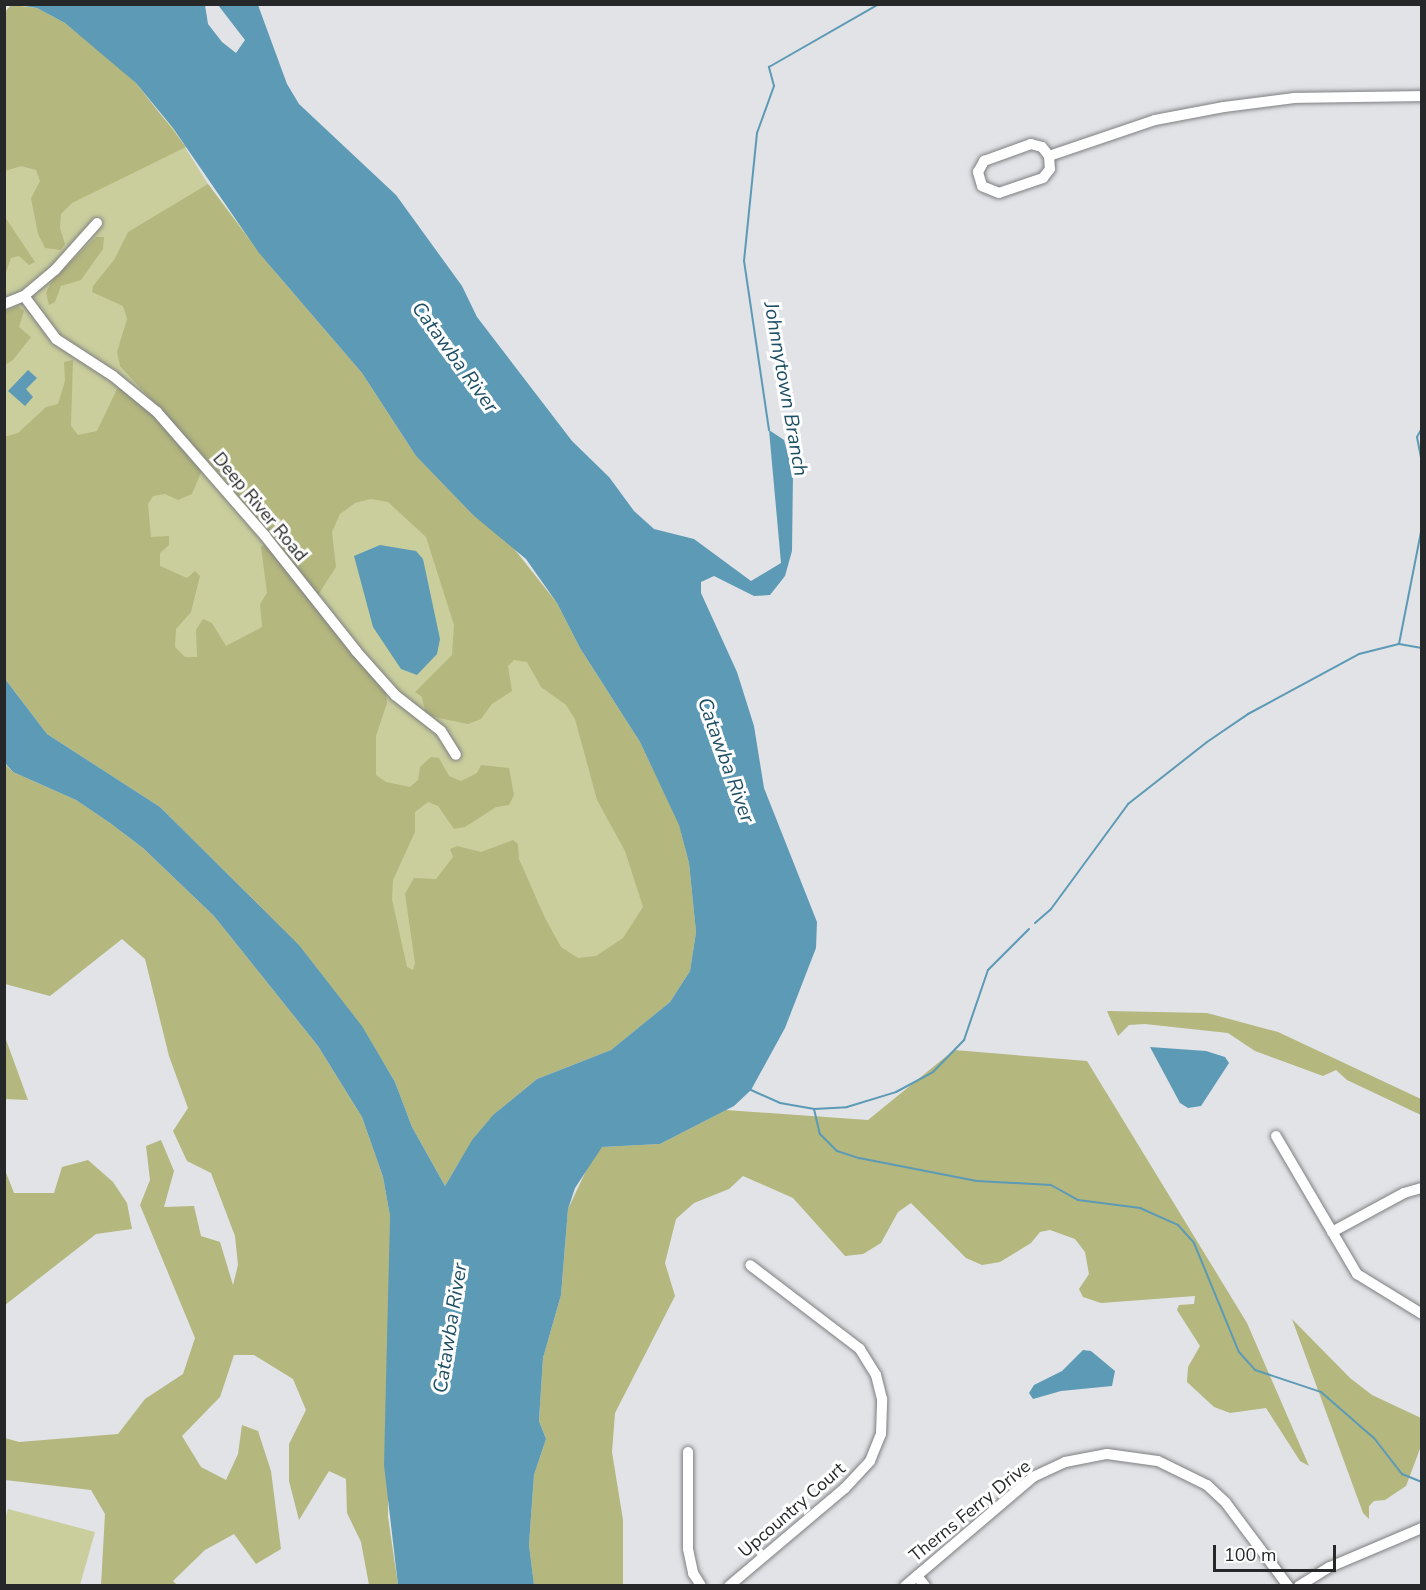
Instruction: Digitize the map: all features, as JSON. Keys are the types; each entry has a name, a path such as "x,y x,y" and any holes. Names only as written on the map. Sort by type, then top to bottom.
{"street":[{"path":"1049,156 1155,120 1224,107 1294,98 1422,96"},
{"path":"1031,144 1042,147 1049,156 1050,169 1043,178 999,193 987,190 980,182 980,166 989,158 1031,144"},
{"path":"4,304 24,296 55,270 97,223"},
{"name":"Deep River Road","path":"24,296 56,339 130,388 157,412 265,536 363,660 394,695 441,731 456,755"},
{"path":"1275,1136 1332,1232 1364,1280 1422,1314"},
{"path":"1332,1232 1404,1193 1422,1188"},
{"name":"Upcountry Court","path":"729,1586 845,1488 870,1461 881,1434 882,1399 876,1375 860,1349 750,1265"},
{"path":"687,1452 688,1549 693,1574 701,1586"},
{"name":"Therns Ferry Drive","path":"905,1586 1033,1477 1065,1462 1107,1454 1158,1461 1206,1485 1226,1503 1288,1586"},
{"path":"1299,1586 1330,1567 1422,1528"},
{"path":"917,1576 925,1586"}],"green space":[{"path":"18,4 65,23 106,56 173,128 208,184 416,456 473,515 508,541 689,863 460,1161 255,899 180,823 5,679 4,28 11,5"},
{"path":"11,5 37,8 65,23 106,56 136,83 186,147 72,203 61,214 60,228 65,244 61,250 45,248 38,234 31,198 40,181 36,170 21,166 5,171 5,12"},
{"path":"208,184 259,253 362,373 416,456 473,515 508,541 557,603 580,648 640,742 679,824 689,863 696,932 690,971 670,1002 611,1050 537,1079 493,1115 472,1140 445,1186 412,1127 395,1082 362,1026 299,945 160,807 47,734 5,679 4,437 18,433 46,407 58,404 65,381 64,362 73,360 71,426 78,435 97,431 117,389 121,388 152,415 202,470 192,494 178,500 165,494 153,496 148,504 151,537 169,536 169,545 160,553 160,566 187,578 195,571 200,576 191,612 176,629 175,647 185,657 197,657 196,630 203,619 212,623 226,646 262,627 260,604 267,593 261,547 265,544 386,693 387,703 376,736 376,775 386,782 410,787 418,780 420,767 431,757 439,758 449,776 461,781 477,773 481,765 509,768 514,795 509,805 496,807 465,827 454,829 438,806 428,802 415,812 415,832 393,880 392,899 407,967 413,970 415,963 405,894 414,878 436,879 453,857 450,849 457,846 481,852 513,840 518,844 519,859 545,918 561,947 578,958 596,956 623,938 643,907 625,851 597,800 575,719 566,705 541,687 527,662 514,660 508,666 512,691 492,704 481,719 468,724 434,717 425,711 422,697 415,692 452,655 454,625 426,537 388,502 371,499 355,503 340,514 332,532 336,567 318,595 227,482 120,366 117,352 127,319 123,306 92,292 93,286 114,260 128,232"},
{"path":"5,217 35,262 29,265 19,256 11,258 5,275"},
{"path":"96,237 104,237 103,249 81,280 61,286 55,302 49,305 46,293 51,282"},
{"path":"18,306 24,311 19,327 31,337 13,360 5,365 5,312"},
{"path":"4,763 13,772 76,800 110,823 143,848 214,916 318,1046 362,1117 383,1177 390,1216 388,1517 398,1585 369,1585 361,1542 347,1513 346,1479 329,1471 299,1520 289,1481 289,1444 306,1410 293,1379 254,1355 234,1355 220,1397 182,1436 201,1467 226,1480 238,1454 242,1425 258,1431 271,1471 281,1549 256,1564 234,1534 205,1550 173,1581 177,1585 101,1585 105,1514 91,1490 5,1480 5,1438 19,1442 118,1434 145,1399 183,1374 195,1338 140,1205 150,1180 146,1146 161,1140 174,1171 164,1207 194,1206 201,1236 220,1242 233,1285 238,1265 235,1236 211,1173 187,1161 173,1131 188,1108 169,1056 145,959 122,939 50,996 5,984"},
{"path":"1107,1011 1207,1013 1278,1032 1421,1099 1421,1115 1347,1080 1336,1070 1323,1076 1255,1051 1228,1033 1145,1024 1129,1025 1118,1036"},
{"path":"5,1037 28,1100 5,1099"},
{"path":"954,1050 1087,1061 1247,1323 1309,1466 1300,1461 1266,1408 1230,1413 1214,1407 1187,1382 1188,1367 1200,1346 1177,1310 1179,1305 1194,1304 1195,1296 1101,1303 1083,1297 1079,1289 1089,1274 1085,1252 1075,1239 1050,1230 1040,1232 1031,1243 1000,1262 982,1265 966,1258 911,1203 898,1212 881,1243 863,1254 845,1256 793,1198 743,1176 729,1189 694,1203 676,1219 665,1263 675,1296 615,1413 612,1452 623,1520 623,1585 534,1586 529,1545 534,1475 546,1439 539,1421 543,1358 561,1295 568,1209 593,1156 602,1147 660,1144 726,1110 868,1120"},
{"path":"88,1160 113,1182 127,1203 132,1229 96,1234 5,1305 5,1170 14,1193 54,1193 62,1167"},
{"path":"1292,1319 1350,1378 1372,1395 1421,1418 1421,1446 1406,1486 1385,1500 1374,1501 1369,1506 1369,1519 1363,1513"},
{"path":"8,1509 95,1532 80,1585 5,1585 4,1522"}],"water":[{"name":"Catawba River","path":"18,5 205,5 208,24 222,42 236,53 245,40 218,5 258,5 287,84 299,104 396,195 462,286 477,317 572,441 609,477 634,511 654,529 694,539 751,581 781,563 769,430 784,440 793,472 792,551 785,576 770,595 754,596 714,576 701,582 701,593 737,672 754,726 764,788 817,922 816,948 785,1028 751,1090 734,1106 660,1144 602,1147 575,1188 568,1209 561,1295 543,1358 539,1421 546,1439 534,1475 529,1545 534,1585 398,1585 384,1465 390,1216 383,1177 362,1117 318,1046 214,916 143,848 110,823 76,800 13,772 5,763 5,679 47,734 160,807 299,945 362,1026 395,1082 412,1127 445,1186 472,1140 493,1115 537,1079 611,1050 670,1002 690,971 696,932 689,863 679,825 640,742 580,648 557,603 526,559 473,515 416,456 362,373 259,253 173,128 136,83 65,23 37,8"},
{"path":"28,370 37,378 26,389 33,397 25,406 8,391"},
{"path":"380,545 416,551 423,559 440,639 437,654 417,675 401,669 373,627 354,556"},
{"path":"1150,1047 1206,1051 1225,1057 1229,1063 1201,1106 1188,1108 1180,1103"},
{"path":"1083,1350 1091,1351 1115,1371 1112,1386 1061,1391 1033,1399 1029,1393 1034,1385 1062,1371"}],"waterway":[{"name":"Johnnytown Branch","path":"769,430 744,261 757,133 774,86 769,67 879,4"},
{"path":"1422,428 1417,437 1422,462"},
{"path":"1399,644 1422,527"},
{"path":"1035,923 1051,909 1128,804 1207,742 1248,714 1359,654 1399,644 1422,648"},
{"path":"751,1090 780,1103 814,1109 847,1107 896,1092 933,1072 964,1040 988,970 1029,929"},
{"path":"814,1109 820,1134 837,1151 859,1158 977,1181 1051,1185 1078,1200 1140,1208 1178,1225 1194,1243 1239,1352 1255,1370 1321,1392 1374,1438 1402,1474 1422,1482"}]}
